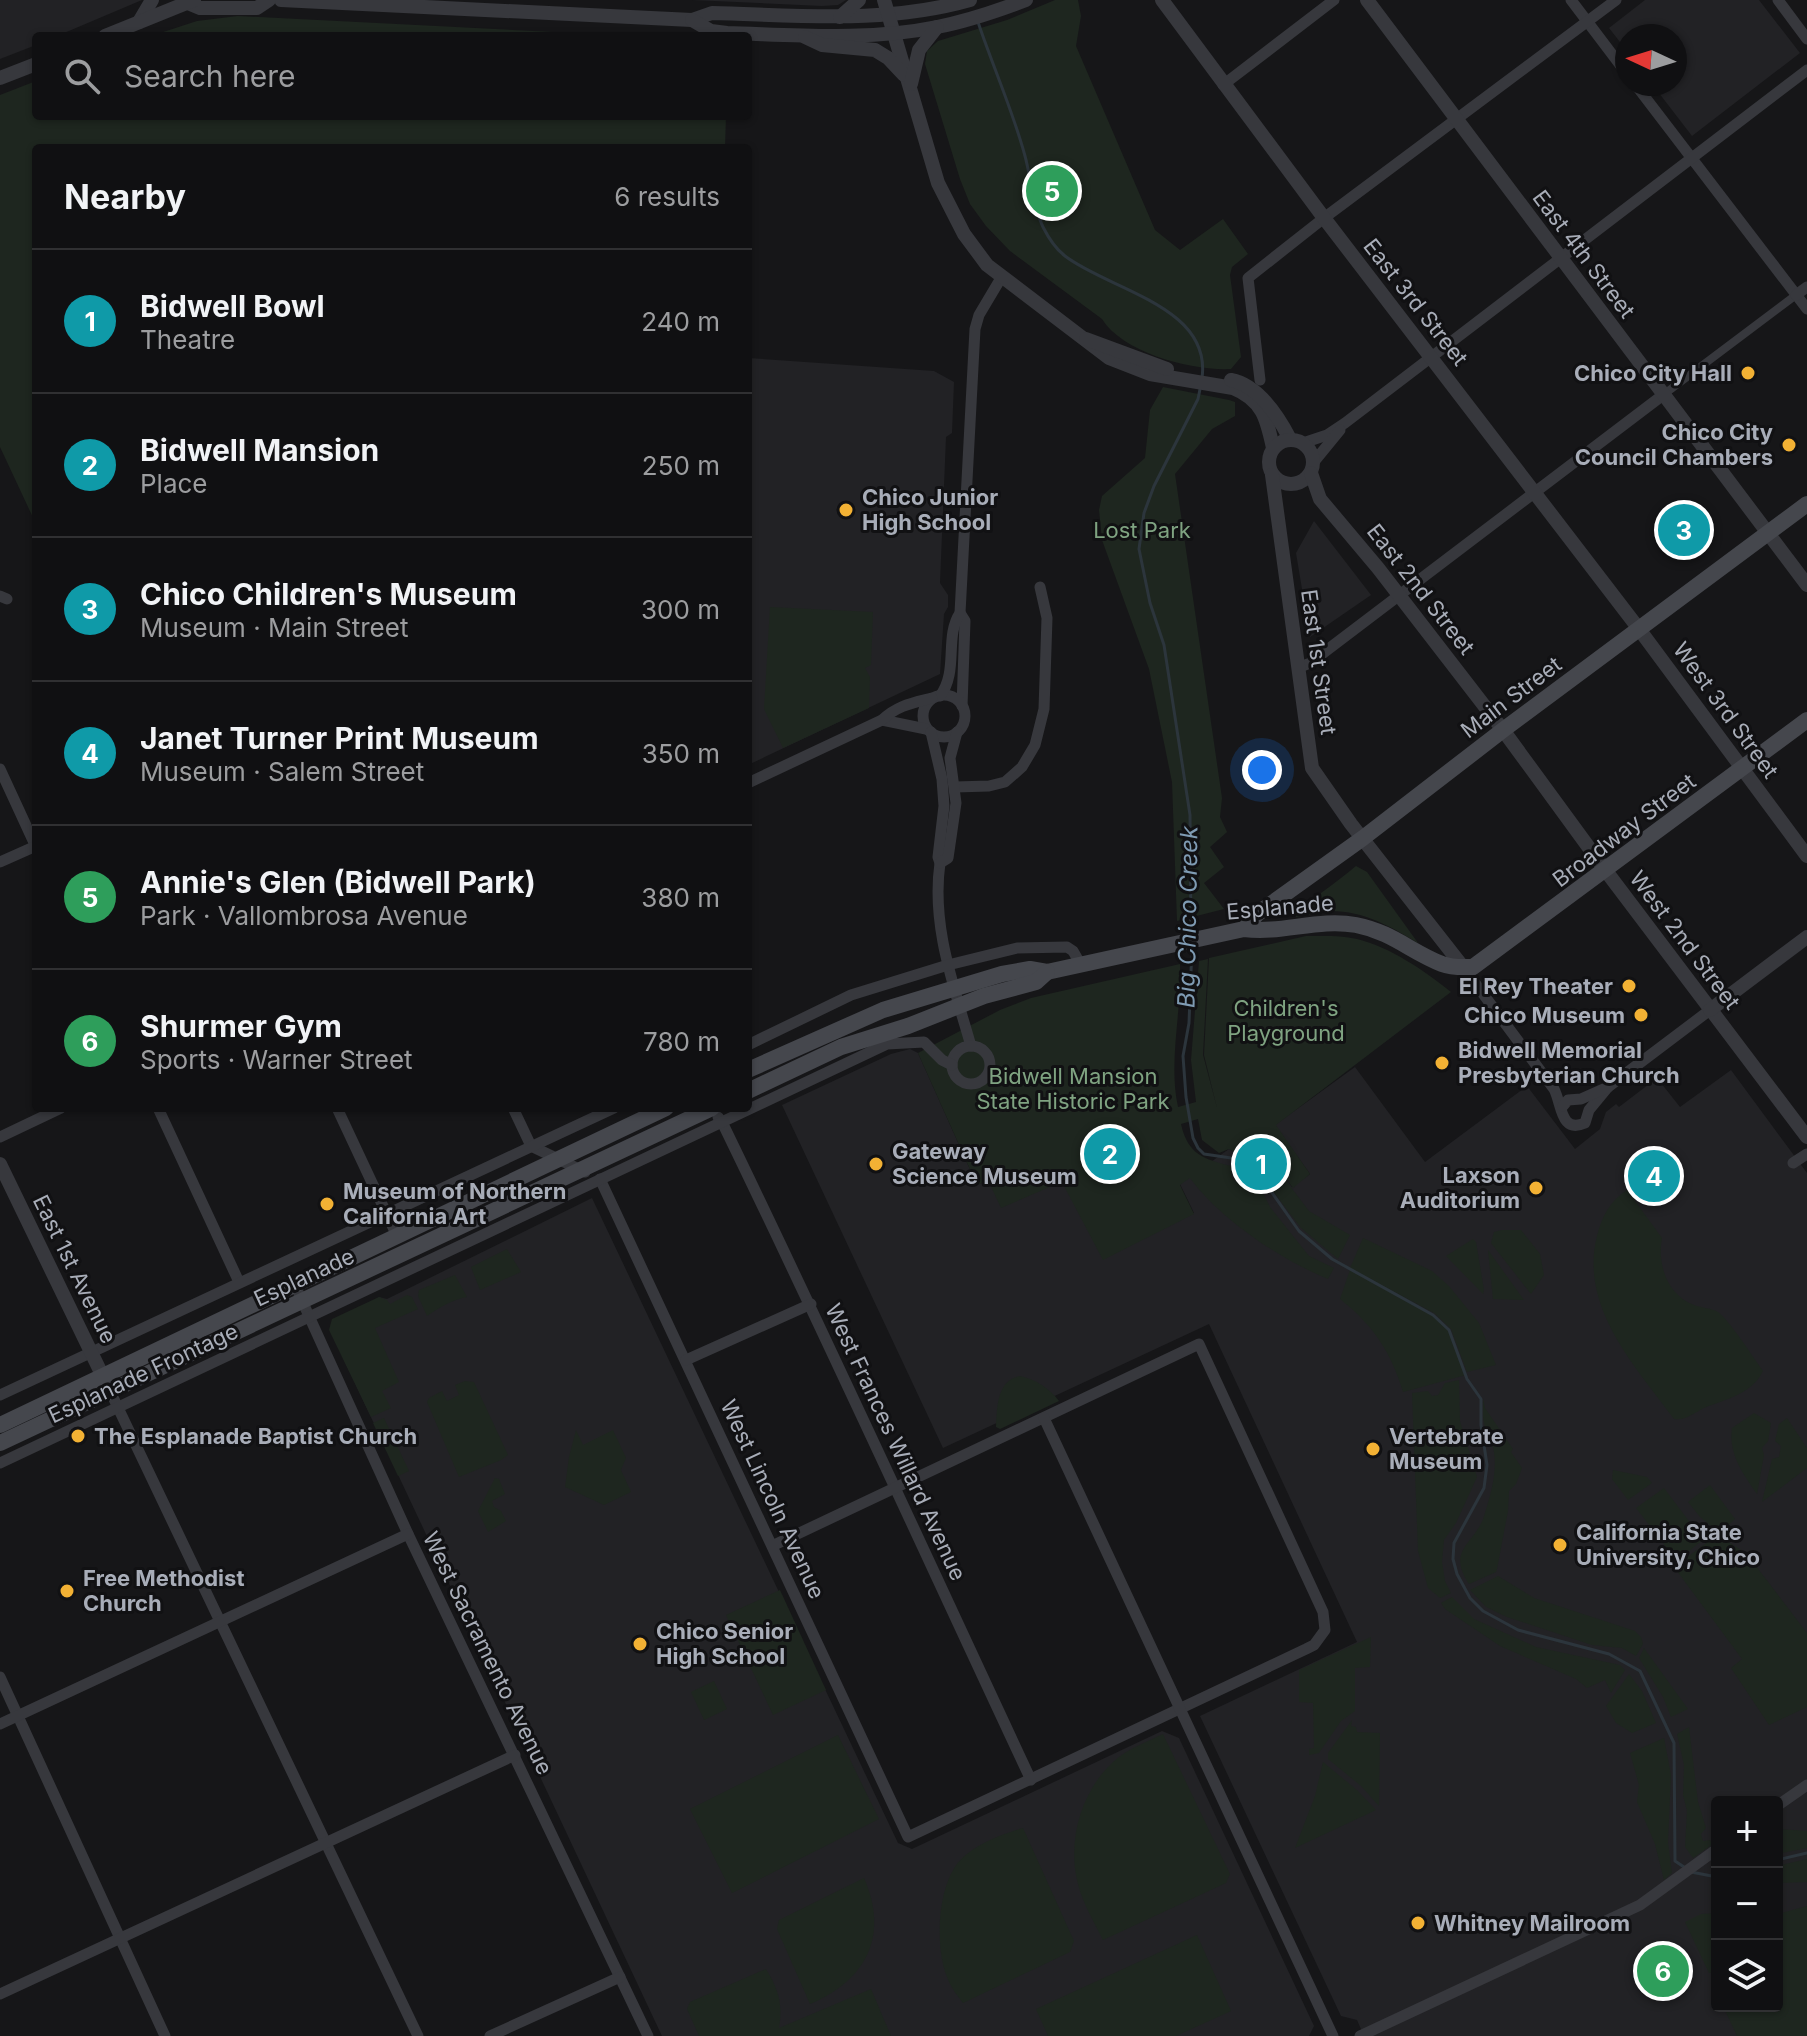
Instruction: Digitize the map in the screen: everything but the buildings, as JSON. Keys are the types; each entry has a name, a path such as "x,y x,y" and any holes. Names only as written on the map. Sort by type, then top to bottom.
{"main road":[{"name":"Main Street","path":"1244,929 1257,914 1363,838 1807,504"},
{"name":"Broadway Street","path":"1463,967 1481,963 1807,720"},
{"name":"Esplanade","path":"752,1068 854,1020 954,987 1030,969 1047,972 1244,929 1264,931 1319,922 1354,925 1379,931 1442,964 1463,967"},
{"name":"Esplanade","path":"752,1089 841,1047 908,1026 959,1005 1036,982 1047,972"},
{"name":"Esplanade","path":"0,1425 658,1112"},
{"name":"Esplanade","path":"0,1443 115,1400 242,1329 306,1309 581,1170 713,1112"}],"street":[{"path":"139,22 152,0"},
{"path":"115,32 189,1 200,8 257,8 269,0"},
{"path":"281,0 692,20 712,13 840,17 906,15 963,2"},
{"path":"840,17 859,0"},
{"path":"884,0 938,183 977,252 1001,278 1109,358 1136,370 1241,382 1255,389 1297,441 1311,452 1312,468"},
{"path":"752,33 894,33 937,27 1026,0"},
{"name":"East 3rd Street","path":"1162,0 1223,85 1639,629"},
{"path":"1223,85 1334,0"},
{"name":"East 4th Street","path":"1367,0 1807,585"},
{"path":"1571,0 1615,58"},
{"path":"1260,380 1248,278 1616,0"},
{"path":"1778,0 1807,39"},
{"path":"692,20 711,31 734,32"},
{"path":"908,83 919,50 937,27"},
{"path":"801,35 822,45 875,50 888,58 908,83"},
{"path":"0,78 32,66"},
{"path":"1273,448 1327,435 1345,423 1807,70"},
{"path":"1644,96 1807,309"},
{"path":"971,1046 960,1049 952,1065 953,1073 962,1082 974,1084 985,1078 990,1067 987,1055 971,1046 938,916 938,857 944,806 942,779 924,711 950,677 955,621 960,613 972,348 976,322 1001,278"},
{"path":"1298,668 1310,663 1807,287"},
{"path":"1220,382 1258,405 1267,420 1273,448 1268,462 1272,475 1285,484 1300,483 1345,423"},
{"name":"East 2nd Street","path":"1312,468 1320,499 1503,730"},
{"name":"East 1st Street","path":"1272,475 1312,768 1463,967"},
{"path":"955,787 1005,782 1022,767 1035,745 1044,709 1047,618 1040,587"},
{"path":"940,863 948,858 956,803 950,758 963,722 965,621 960,613"},
{"name":"West 3rd Street","path":"1639,629 1807,856"},
{"path":"752,781 882,720 903,705 949,696 962,706"},
{"path":"882,720 928,730 941,737 957,732"},
{"name":"West 2nd Street","path":"1503,730 1807,1137"},
{"path":"0,769 32,838"},
{"path":"0,862 32,849"},
{"path":"1563,1106 1568,1100 1581,1099 1608,1087 1807,937"},
{"path":"752,1043 851,995 948,965 1017,948 1059,946 1073,951 1081,965"},
{"path":"1463,967 1554,1089 1563,1106 1562,1116 1571,1126 1585,1123 1589,1110 1608,1087"},
{"path":"752,1097 887,1044 924,1042 942,1060 952,1065"},
{"path":"1581,1099 1589,1110"},
{"path":"0,1137 53,1112"},
{"path":"160,1112 239,1282"},
{"path":"339,1112 397,1236"},
{"path":"515,1112 531,1146 600,1179"},
{"name":"Esplanade Frontage","path":"0,1395 605,1112"},
{"path":"306,1309 600,1179 713,1112"},
{"name":"West Frances Willard Avenue","path":"713,1112 811,1304 893,1488 1031,1780"},
{"path":"1793,1163 1807,1154"},
{"name":"East 1st Avenue","path":"0,1164 115,1400"},
{"name":"West Lincoln Avenue","path":"600,1179 908,1837 1031,1780"},
{"name":"West Sacramento Avenue","path":"296,1286 408,1534 648,2036"},
{"path":"686,1360 811,1304"},
{"path":"772,1546 1199,1344 1323,1612 1325,1630 1320,1639 1306,1649 1031,1780"},
{"path":"115,1400 418,2036"},
{"name":"Esplanade Frontage","path":"0,1463 115,1400"},
{"path":"1044,1418 1333,2036"},
{"path":"0,1724 408,1534"},
{"path":"0,1677 165,2036"},
{"path":"0,1994 515,1755"},
{"path":"1783,1802 1807,1785"},
{"path":"1360,2036 1640,1905 1711,1854"},
{"path":"490,2036 620,1977"}],"shaded area":[{"path":"0,0 142,0 66,32 32,32 32,47 0,59"},
{"path":"692,0 846,0 838,5 822,6"},
{"path":"1645,0 1759,0 1800,53 1692,136 1661,96 1687,96 1687,24 1615,24 1615,36 1609,28"},
{"name":"Chico Junior High School","path":"752,358 934,371 954,382 952,433 946,437 940,583 948,595 948,607 944,614 940,674 752,763"},
{"path":"1314,521 1371,595 1310,637 1296,553"},
{"name":"California State University, Chico","path":"910,1049 918,1053 977,1185 988,1180 1060,1183 1194,1213 1180,1184 1229,1149 1271,1179 1280,1170 1292,1187 1310,1174 1275,1125 1355,1067 1425,1162 1527,1086 1575,1149 1600,1129 1606,1112 1616,1104 1619,1107 1657,1078 1680,1107 1731,1070 1807,1173 1807,2036 1364,2036 1357,2020 1341,2016 1200,1716 1357,1642 1209,1324 943,1448 782,1105 891,1054"},
{"name":"Chico Senior High School","path":"592,1198 898,1843 912,1849 1162,1731 1179,1738 1314,2026 1309,2036 662,2036 330,1330 379,1297 387,1299"}],"green space":[{"path":"1055,0 1078,0 1081,16 1076,46 1155,230 1180,250 1223,219 1248,254 1232,267 1230,275 1241,357 1231,369 1197,367 1160,358 1126,341 1102,319 1010,251 970,204 925,64 927,51 938,41 1007,20"},
{"path":"238,16 555,32 163,32 197,21"},
{"path":"32,83 32,120 726,120 725,144 32,144 32,515 0,447 0,95"},
{"name":"Lost Park","path":"1163,387 1235,402 1235,416 1212,429 1175,474 1222,798 1220,817 1227,832 1210,847 1224,867 1204,883 1224,909 1177,921 1172,782 1149,669 1102,540 1099,510 1102,496 1145,458 1150,410"},
{"path":"770,607 873,612 871,665 865,668 870,677 869,708 783,748 764,709"},
{"path":"1356,866 1367,872 1418,943 1386,925 1352,913 1324,911 1296,917 1295,914 1302,908"},
{"path":"1306,936 1357,939 1382,948 1407,961 1451,992 1276,1125 1310,1174 1293,1188 1280,1171 1271,1180 1229,1149 1219,1153 1202,1140 1198,1119 1181,1124 1188,1143 1198,1154 1231,1166 1232,1178 1250,1193 1262,1191 1270,1207 1309,1256 1334,1268 1328,1279 1253,1237 1234,1223 1190,1178 1180,1185 1194,1214 1103,1260 1063,1184 1001,1208 988,1180 977,1185 918,1053 1000,1010 1031,998 1180,964 1175,1090 1178,1107 1196,1102 1191,1060 1199,961 1208,959 1203,1055 1217,1108 1204,1055 1209,958"},
{"path":"1281,1174 1309,1211 1350,1235 1338,1259 1301,1228 1269,1186"},
{"path":"1627,1190 1662,1238 1663,1268 1677,1294 1723,1317 1763,1371 1745,1390 1682,1419 1674,1419 1628,1357 1603,1311 1596,1287 1594,1262 1599,1229 1611,1204"},
{"path":"1521,1230 1540,1254 1544,1275 1531,1294 1491,1243 1494,1232"},
{"path":"1363,1238 1432,1271 1449,1286 1479,1323 1496,1365 1467,1372 1451,1329 1434,1313 1350,1268"},
{"path":"1473,1239 1476,1242 1483,1294 1446,1256"},
{"path":"507,1249 521,1272 480,1290 471,1267"},
{"path":"1488,1250 1524,1300 1493,1299"},
{"path":"1350,1270 1433,1315 1449,1330 1466,1375 1403,1392 1393,1364 1379,1340 1340,1299"},
{"path":"455,1275 467,1297 446,1304 427,1316 418,1296 419,1290"},
{"path":"407,1295 412,1297 418,1309 375,1328 399,1382 382,1391 391,1408 371,1417 329,1330 332,1319 379,1297 390,1304"},
{"path":"1020,1376 1042,1385 1059,1401 1000,1429 996,1427 1000,1396 1007,1383"},
{"path":"1459,1380 1460,1421 1477,1477 1456,1523 1444,1540 1442,1562 1445,1581 1451,1593 1440,1598 1428,1588 1418,1551 1412,1393 1428,1391 1432,1396 1438,1395 1445,1383"},
{"path":"474,1382 508,1455 459,1477 427,1402 442,1391 447,1401 459,1395 455,1385"},
{"path":"1483,1398 1485,1408 1522,1468 1516,1484 1509,1491 1496,1572 1469,1584 1462,1572 1461,1554 1485,1513 1495,1468 1493,1448 1483,1420"},
{"path":"1754,1413 1771,1423 1768,1441 1762,1448 1764,1455 1757,1494 1738,1463 1731,1437 1732,1428"},
{"path":"384,1418 409,1471 398,1476 373,1423"},
{"path":"1787,1418 1807,1448 1807,1468 1762,1502 1772,1459 1779,1457 1781,1446 1775,1441 1779,1424"},
{"path":"576,1430 583,1445 613,1430 626,1458 621,1470 631,1492 604,1505 565,1487"},
{"path":"1613,1470 1647,1477 1652,1483 1628,1500 1612,1479"},
{"path":"495,1478 499,1479 505,1494 492,1501 506,1521 488,1532 478,1511"},
{"path":"1710,1485 1735,1519 1720,1533 1700,1517 1688,1502"},
{"path":"1664,1488 1698,1533 1704,1529 1710,1534 1677,1561 1636,1508"},
{"path":"1717,1535 1746,1553 1807,1633 1807,1707 1769,1725 1731,1668 1742,1659 1674,1567"},
{"path":"1498,1576 1534,1598 1635,1631 1643,1644 1636,1656 1622,1648 1592,1645 1507,1617 1486,1607 1470,1590"},
{"path":"780,1590 826,1690 773,1715 726,1615"},
{"path":"1452,1597 1474,1619 1536,1647 1620,1665 1625,1670 1611,1693 1605,1680 1587,1688 1576,1679 1500,1646 1445,1609 1441,1603"},
{"path":"1371,1637 1370,1667 1355,1668 1355,1711 1341,1721 1319,1753 1309,1755 1309,1749 1314,1748 1313,1703 1299,1702 1299,1670"},
{"path":"1644,1648 1688,1709 1671,1717 1663,1697 1639,1658"},
{"path":"1629,1674 1642,1691 1656,1723 1632,1733 1616,1723 1606,1706"},
{"path":"714,1681 727,1709 704,1720 691,1692"},
{"path":"1352,1720 1351,1726 1356,1727 1357,1732 1380,1733 1379,1806 1361,1786 1328,1759 1328,1753"},
{"path":"1689,1727 1698,1802 1706,1828 1701,1834 1703,1841 1711,1841 1711,1845 1693,1858 1685,1847 1687,1811 1683,1795 1684,1765 1677,1734"},
{"path":"1163,1734 1230,1874 1226,1883 1103,1940 1078,1884 1074,1849 1080,1814 1106,1769 1124,1753"},
{"path":"838,1735 879,1819 732,1893 690,1809"},
{"path":"1664,1738 1671,1775 1668,1842 1672,1873 1664,1880 1655,1844 1637,1802 1639,1785 1630,1753"},
{"path":"1323,1762 1376,1810 1295,1848 1315,1796"},
{"path":"1023,1828 1074,1941 1070,1952 963,2003 948,1980 940,1947 941,1911 949,1878 957,1864 973,1849"},
{"path":"1783,1829 1807,1831 1807,1848 1783,1853"},
{"path":"1807,1859 1807,1882 1783,1883 1783,1865"},
{"path":"864,1878 874,1918 868,1953 859,1969 846,1982 810,2004 777,1929 779,1920"},
{"path":"1807,1906 1807,2036 1737,2036 1726,2012 1783,2012 1783,1913"},
{"path":"1711,1913 1711,1973 1685,1922 1701,1914"},
{"path":"1197,1935 1231,2011 1176,2036 1048,2036 1036,2009"},
{"path":"766,1969 779,1998 779,2028 871,1989 891,2036 699,2036 687,2009 690,2002"}],"waterway":[{"name":"Big Chico Creek","path":"978,22 1015,122 1037,210 1047,235 1065,256 1175,317 1191,333 1201,353 1202,378"},
{"name":"Big Chico Creek","path":"1191,935 1190,815 1164,645 1150,603 1139,549 1144,513 1154,486 1198,399 1200,389"},
{"name":"Big Chico Creek","path":"1192,946 1189,1023 1183,1056 1186,1097 1193,1138 1198,1148 1204,1154 1238,1159 1250,1166 1299,1231 1332,1259 1433,1315 1449,1330 1467,1379 1481,1399 1487,1465 1484,1488 1454,1543 1453,1559 1457,1574 1470,1598 1483,1611 1518,1630 1609,1654 1640,1671 1674,1743 1675,1861 1684,1867"},
{"name":"Big Chico Creek","path":"1783,1859 1807,1853"},
{"name":"Big Chico Creek","path":"1691,1872 1711,1876"}],"place":[{"name":"Annie's Glen (Bidwell Park)","path":"1052,191"},
{"name":"Chico City Hall","path":"1748,373"},
{"name":"Chico City Council Chambers","path":"1789,445"},
{"name":"Chico Junior High School","path":"846,510"},
{"name":"Chico Children's Museum","path":"1684,530"},
{"name":"El Rey Theater","path":"1629,986"},
{"name":"Chico Museum","path":"1641,1015"},
{"name":"Bidwell Memorial Presbyterian Church","path":"1442,1063"},
{"name":"Bidwell Mansion","path":"1110,1154"},
{"name":"Gateway Science Museum","path":"876,1164"},
{"name":"Bidwell Bowl","path":"1261,1164"},
{"name":"Janet Turner Print Museum","path":"1654,1176"},
{"name":"Laxson Auditorium","path":"1536,1188"},
{"name":"Museum of Northern California Art","path":"327,1204"},
{"name":"The Esplanade Baptist Church","path":"78,1436"},
{"name":"Vertebrate Museum","path":"1373,1449"},
{"name":"California State University, Chico","path":"1560,1545"},
{"name":"Free Methodist Church","path":"67,1591"},
{"name":"Chico Senior High School","path":"640,1644"},
{"name":"Whitney Mailroom","path":"1418,1923"},
{"name":"Shurmer Gym","path":"1663,1971"}],"park label":[{"name":"Children's Playground","path":"1286,1020"},
{"name":"Bidwell Mansion State Historic Park","path":"1073,1088"}]}
